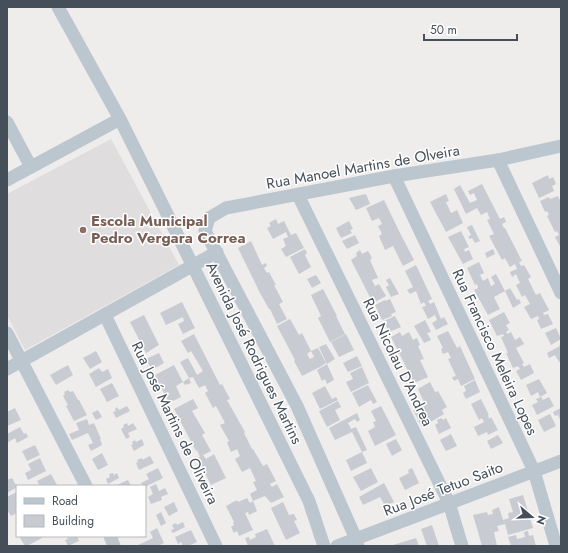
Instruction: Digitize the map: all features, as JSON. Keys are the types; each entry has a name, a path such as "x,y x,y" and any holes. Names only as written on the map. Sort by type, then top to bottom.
{"street":[{"name":"Avenida José Rodrigues Martins","path":"58,7 120,119 309,501 324,546"},
{"path":"7,180 120,119"},
{"path":"7,122 31,167"},
{"name":"Rua Manoel Martins de Olveira","path":"217,252 205,231 208,218 226,208 394,176 498,160 561,146"},
{"path":"498,160 561,293"},
{"name":"Rua Francisco Meleira Lopes","path":"394,176 534,471 556,546"},
{"name":"Rua Nicolau D'Andrea","path":"298,195 449,503 462,546"},
{"name":"Avenida José Rodrigues Martins","path":"217,252 297,406 357,542"},
{"path":"7,369 217,252"},
{"name":"Rua José Martins de Oliveira","path":"105,315 216,546"},
{"path":"7,333 85,485"},
{"name":"Rua José Tetuo Saito","path":"337,546 357,542 449,503 561,461"}],"shaded area":[{"name":"Escola Municipal Pedro Vergara Correa","path":"111,139 179,265 25,350 7,315 7,194"}],"building":[{"path":"548,175 549,179 553,177 556,184 552,186 554,191 539,198 532,183"},
{"path":"482,184 500,219 504,217 506,222 502,224 522,261 519,262 521,266 524,265 531,277 528,279 536,295 540,293 549,310 543,313 544,315 548,314 553,324 541,329 537,320 539,319 538,316 531,319 524,307 530,304 525,295 522,297 516,285 520,283 516,274 512,277 510,272 517,269 515,264 510,267 505,258 502,260 489,236 494,234 487,220 490,219 487,212 481,215 477,208 466,214 454,189 460,185 470,203 477,200 474,193 470,195 468,191"},
{"path":"366,194 370,204 356,210 349,198"},
{"path":"446,194 449,201 446,202 451,213 457,210 463,223 446,232 430,202"},
{"path":"558,196 561,202 561,248 555,237 559,235 557,231 555,232 547,216 549,215 547,211 545,212 540,201 549,197 550,199"},
{"path":"384,200 414,260 403,266 393,246 385,250 379,236 382,234 378,226 382,224 379,218 372,221 366,208"},
{"path":"276,219 278,224 284,221 291,235 296,233 304,248 286,257 281,249 286,246 283,239 288,237 286,232 273,239 267,228 271,226 269,223"},
{"path":"349,221 353,229 350,230 352,233 341,238 336,228"},
{"path":"472,225 480,241 475,243 472,238 470,239 468,237 471,235 467,227"},
{"path":"461,231 469,247 464,249 465,252 469,250 473,259 463,264 448,237"},
{"path":"355,235 359,243 347,249 342,241"},
{"path":"251,241 262,265 266,263 267,266 264,268 267,273 269,272 283,302 279,304 287,319 277,324 238,248"},
{"path":"305,249 307,253 305,255 311,267 299,274 290,257"},
{"path":"493,249 495,254 487,258 485,253"},
{"path":"360,250 362,254 368,251 372,258 370,260 378,278 372,280 375,286 379,284 386,296 373,303 351,260 357,256 356,253"},
{"path":"479,262 484,273 480,275 483,281 488,278 491,286 495,284 491,277 496,274 505,291 494,297 500,309 488,315 474,290 478,288 477,284 475,285 467,268"},
{"path":"416,265 432,299 428,301 430,304 434,302 441,319 444,317 448,324 436,330 432,323 437,320 435,315 428,319 422,307 426,306 424,302 421,304 416,291 410,294 407,290 413,287 405,271"},
{"path":"316,275 321,283 312,288 307,279"},
{"path":"390,278 399,294 391,297 386,287 389,285 386,280"},
{"path":"510,288 517,300 519,299 521,303 513,308 505,291"},
{"path":"323,289 345,334 330,342 318,318 321,316 311,295"},
{"path":"390,299 396,312 391,314 392,316 382,320 375,305"},
{"path":"182,302 195,328 183,334 178,324 184,321 183,317 166,325 160,313"},
{"path":"504,312 510,323 506,325 509,330 506,332 507,334 511,332 515,340 520,337 524,344 516,348 524,363 522,364 524,367 530,364 534,373 521,380 516,371 520,369 518,366 513,368 506,353 508,353 501,337 504,336 503,334 497,336 489,320"},
{"path":"144,315 159,345 146,353 130,322"},
{"path":"395,316 401,327 389,332 384,321"},
{"path":"290,319 299,335 302,333 311,351 318,348 326,363 302,376 277,326","holes":["311,351 314,357 310,359 307,354"]},
{"path":"425,320 431,332 427,333 431,340 424,343 414,326"},
{"path":"556,328 561,339 551,345 545,333"},
{"path":"448,331 457,348 460,346 475,379 461,386 458,379 454,381 452,377 456,376 448,359 451,358 448,352 443,354 441,349 443,348 437,336"},
{"path":"400,332 402,336 409,332 413,340 417,338 420,345 418,346 424,359 420,360 428,377 414,383 391,337"},
{"path":"194,334 220,385 222,384 230,399 227,400 245,432 244,433 252,449 263,466 267,464 276,481 270,484 272,487 277,484 284,497 271,503 265,496 253,501 250,494 257,490 253,482 256,481 250,468 242,472 235,459 240,456 237,449 231,452 227,442 229,441 220,425 225,423 216,406 213,408 205,393 208,391 205,385 199,388 193,377 189,378 180,362 188,358 197,375 203,371 191,351 188,353 181,341"},
{"path":"346,334 354,350 339,357 331,342"},
{"path":"326,344 335,359 327,364 319,347"},
{"path":"561,344 561,361 559,362 555,355 549,358 547,353"},
{"path":"96,351 102,362 90,369 83,358"},
{"path":"159,353 164,363 152,370 146,359"},
{"path":"357,356 362,366 348,372 343,363"},
{"path":"327,364 334,380 327,384 325,379 322,381 317,370"},
{"path":"68,365 73,375 56,385 50,375"},
{"path":"174,365 183,382 176,386 181,397 169,403 155,375"},
{"path":"362,367 369,383 351,392 346,382 353,379 350,373"},
{"path":"99,368 102,372 108,369 112,378 96,387 89,374"},
{"path":"189,378 191,383 185,385 183,382"},
{"path":"539,379 547,393 540,397 538,392 531,396 526,385"},
{"path":"475,380 480,392 466,399 463,393 466,391 464,386"},
{"path":"430,382 435,392 438,391 447,407 442,410 444,414 422,427 413,410 425,404 418,389"},
{"path":"112,383 119,396 107,402 100,389"},
{"path":"368,385 377,402 373,404 371,400 359,407 352,393"},
{"path":"325,386 332,399 336,397 338,400 320,409 312,393"},
{"path":"68,390 70,392 73,391 87,415 74,421 66,406 68,405 63,396 65,394 64,392"},
{"path":"541,397 543,400 549,397 554,406 537,415 532,405 538,402 536,399"},
{"path":"193,399 198,408 192,411 205,433 202,435 211,451 203,455 206,459 214,454 226,478 211,485 197,458 200,457 197,450 196,451 174,409"},
{"path":"481,399 489,415 489,419 491,417 498,430 488,435 487,432 478,436 474,427 484,422 482,418 479,420 471,404"},
{"path":"338,401 341,407 335,410 340,420 327,427 319,411"},
{"path":"127,406 130,411 116,418 113,412 116,411 115,409 117,407 119,410"},
{"path":"381,406 396,435 375,446 368,431 375,427 373,422 376,421 371,411"},
{"path":"15,408 21,420 7,426 7,412"},
{"path":"561,408 561,422 558,415 555,416 553,412"},
{"path":"98,410 102,417 96,420 92,413"},
{"path":"357,413 360,420 357,422 355,419 348,423 351,429 356,427 367,450 362,452 352,432 335,440 329,428"},
{"path":"550,414 556,426 544,432 538,420"},
{"path":"442,418 443,420 446,418 451,428 439,434 435,425 438,423 437,420"},
{"path":"87,419 89,425 94,423 102,445 91,451 88,445 93,443 88,433 72,440 69,434 79,430 76,423"},
{"path":"127,423 128,426 133,423 137,429 128,433 130,437 126,439 121,429 124,427 123,425"},
{"path":"20,427 24,434 26,433 28,437 17,443 15,438 7,443 7,434"},
{"path":"451,434 457,446 446,451 440,440"},
{"path":"498,435 503,443 491,449 487,441"},
{"path":"142,439 144,445 134,451 131,445 133,444 132,442"},
{"path":"396,439 402,450 392,456 386,444"},
{"path":"35,445 40,455 27,461 22,451"},
{"path":"362,452 367,463 351,471 346,460"},
{"path":"102,453 108,465 98,470 92,459"},
{"path":"150,456 154,463 139,470 136,463 138,462 137,460 142,458 142,460"},
{"path":"40,458 46,471 28,480 25,473 31,470 28,464"},
{"path":"158,468 163,478 146,486 146,485 142,485 141,483 149,479 146,474"},
{"path":"371,468 378,482 361,491 353,477"},
{"path":"412,468 419,483 405,490 399,478 409,473 408,470"},
{"path":"113,473 114,475 117,473 119,478 108,484 106,479 110,477 109,474"},
{"path":"51,474 57,485 39,485 37,481"},
{"path":"12,478 16,488 7,493 7,480"},
{"path":"128,480 130,485 117,485"},
{"path":"384,483 394,502 385,506 380,497 363,505 359,497"},
{"path":"156,484 159,491 165,488 168,494 161,497 162,500 151,504 148,497 153,494 150,487"},
{"path":"16,492 16,514 11,516 7,510 7,497"},
{"path":"523,495 533,528 508,535 505,524 497,526 499,531 494,532 497,546 482,546 473,515 487,512 488,515 493,514 492,510 499,507 503,520 509,518 508,513 513,512 509,499"},
{"path":"247,498 250,503 253,501 257,511 249,515 248,512 245,513 253,530 239,536 237,531 234,533 231,527 234,525 234,522 226,506 237,500 238,502"},
{"path":"174,502 178,511 169,516 164,507"},
{"path":"283,502 289,515 294,514 297,520 294,521 300,533 286,540 271,508"},
{"path":"161,512 166,523 161,526 156,515"},
{"path":"183,522 185,527 173,533 171,530 174,529 172,525 176,523 177,525"},
{"path":"432,525 439,546 427,546 421,529"},
{"path":"157,528 164,543 158,546 136,546 153,538 150,532"},
{"path":"267,529 275,546 248,546 245,538 249,537 250,540 256,537 255,534"},
{"path":"191,530 197,542 188,546 183,546 181,542 178,544 175,537"},
{"path":"528,531 529,536 533,535 536,546 511,546 508,537 516,535 517,539 525,537 524,532"},
{"path":"20,537 42,537 42,538 25,546"},
{"path":"67,537 77,537 79,541 68,546 65,540 68,539"},
{"path":"416,538 419,546 390,546"}],"place":[{"name":"Escola Municipal Pedro Vergara Correa","path":"83,230"}]}
